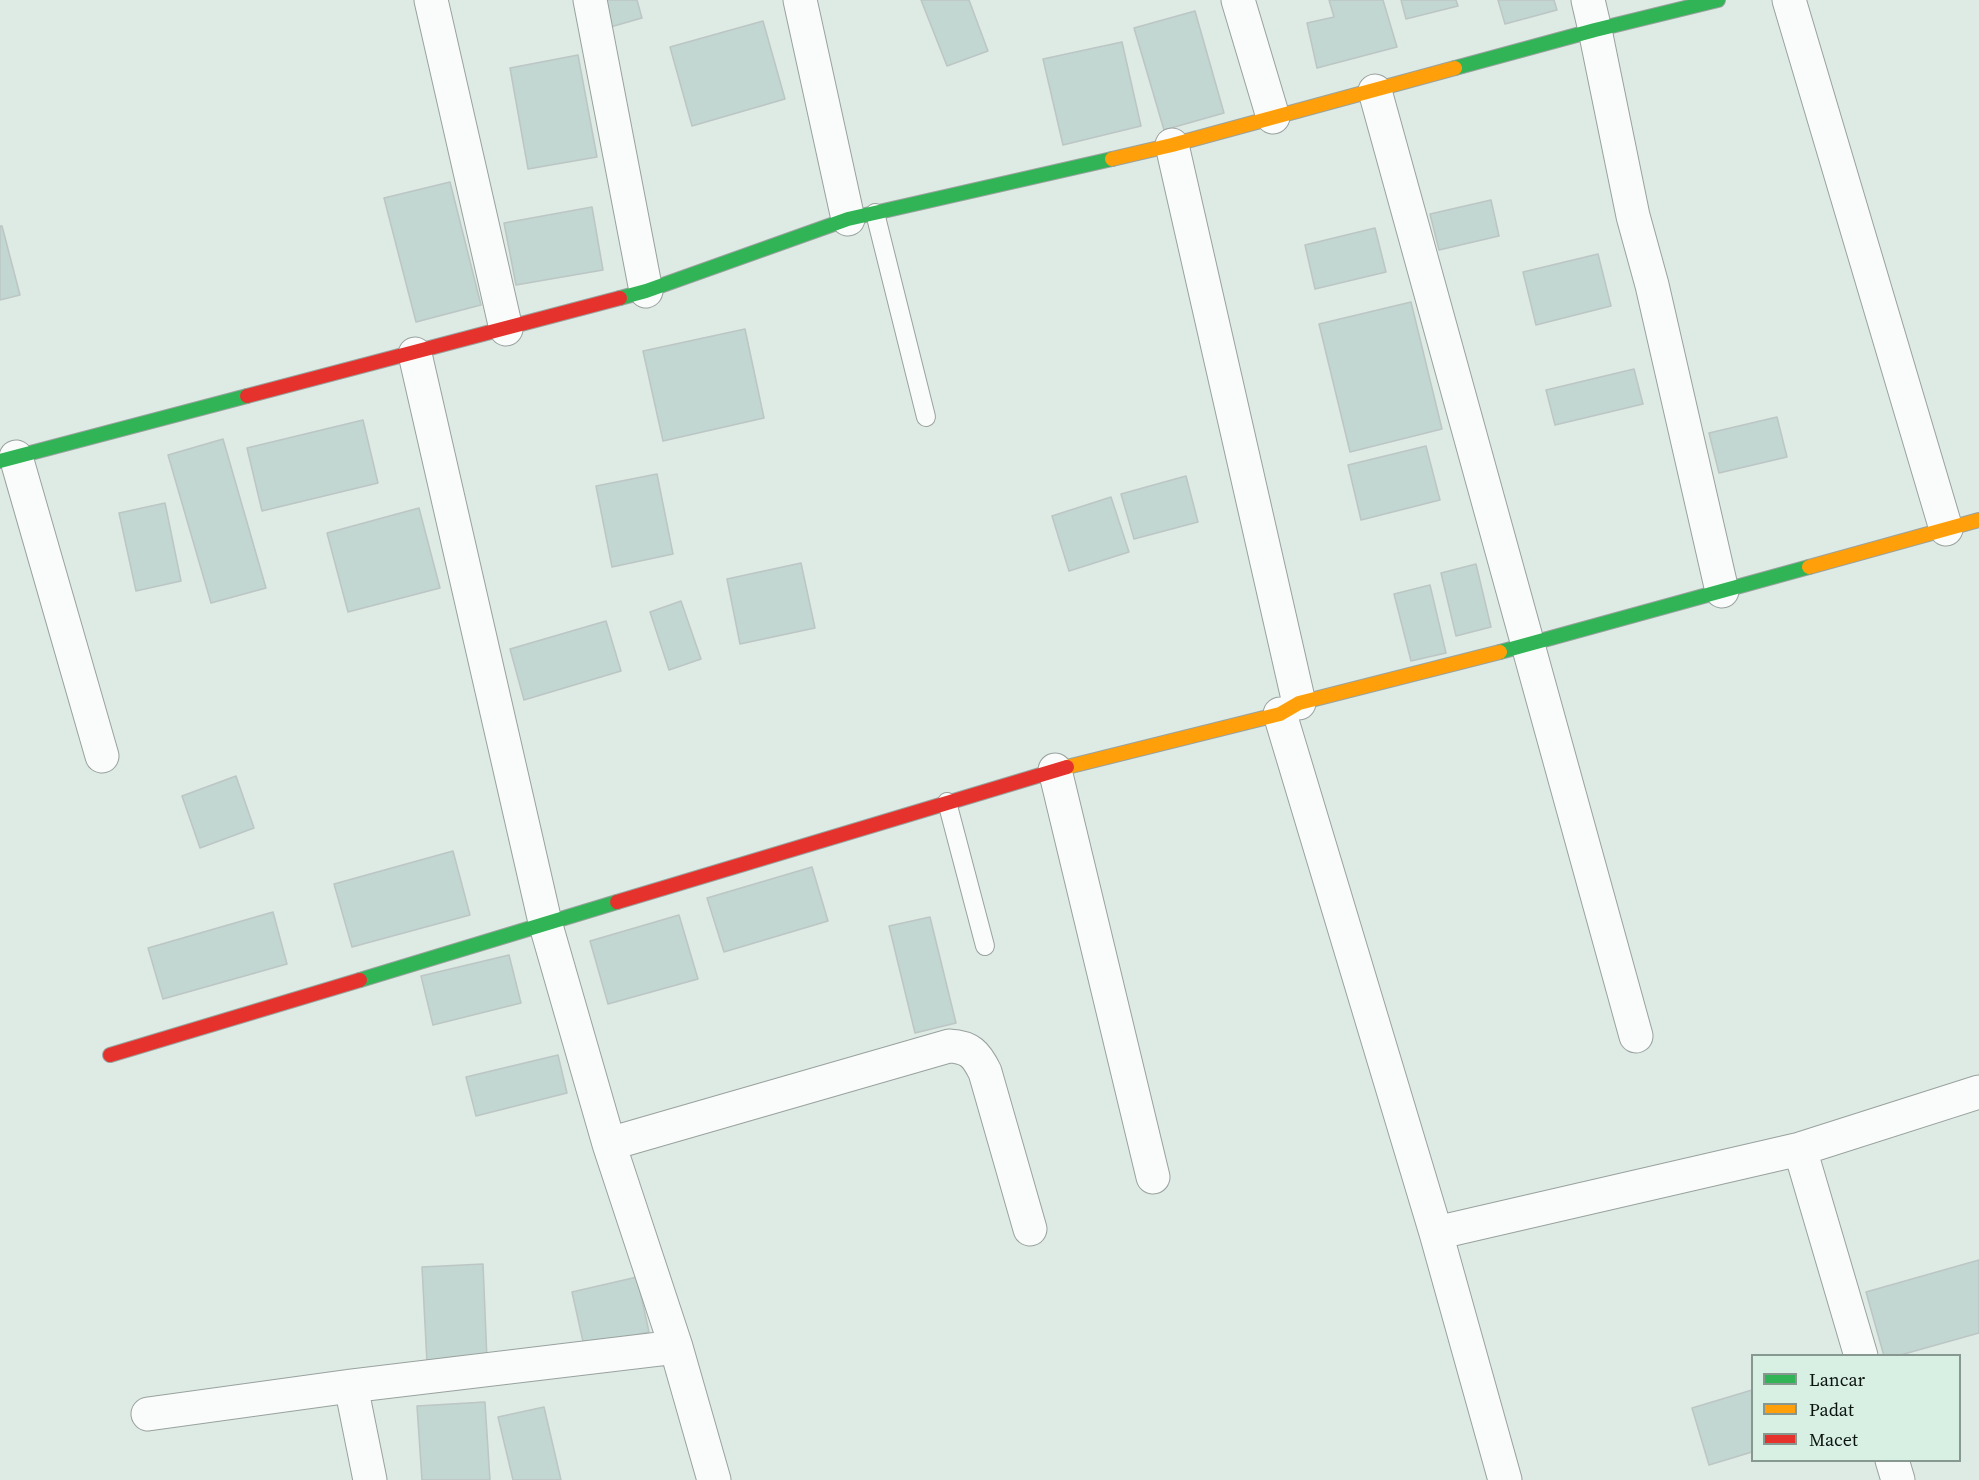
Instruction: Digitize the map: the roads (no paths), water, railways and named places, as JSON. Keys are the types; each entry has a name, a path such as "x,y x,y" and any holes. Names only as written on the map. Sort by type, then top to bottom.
{"street":[{"path":"431,0 506,329"},
{"path":"590,0 646,291"},
{"path":"800,0 861,216"},
{"path":"1238,0 1273,117"},
{"path":"102,756 8,459 415,354 646,291 861,216 1172,144 1375,91 1592,15 1718,0"},
{"path":"1789,0 1946,529"},
{"path":"1592,15 1633,216 1652,285 1722,591"},
{"path":"1375,91 1636,1036"},
{"path":"1172,144 1289,709 1505,1480"},
{"path":"415,354 545,922 609,1144 676,1347 714,1480"},
{"path":"111,1055 1054,770 1527,645 1979,520"},
{"path":"1054,770 1153,1177"},
{"path":"609,1144 949,1046 963,1047 973,1051 985,1072 1030,1229"},
{"path":"1436,1233 1800,1149 1979,1092"},
{"path":"1800,1149 1860,1354"},
{"path":"148,1414 351,1386 676,1347"},
{"path":"351,1386 370,1480"},
{"path":"1892,1462 1898,1480"}],"lane":[{"path":"861,216 926,417"},
{"path":"947,802 985,946"}]}
